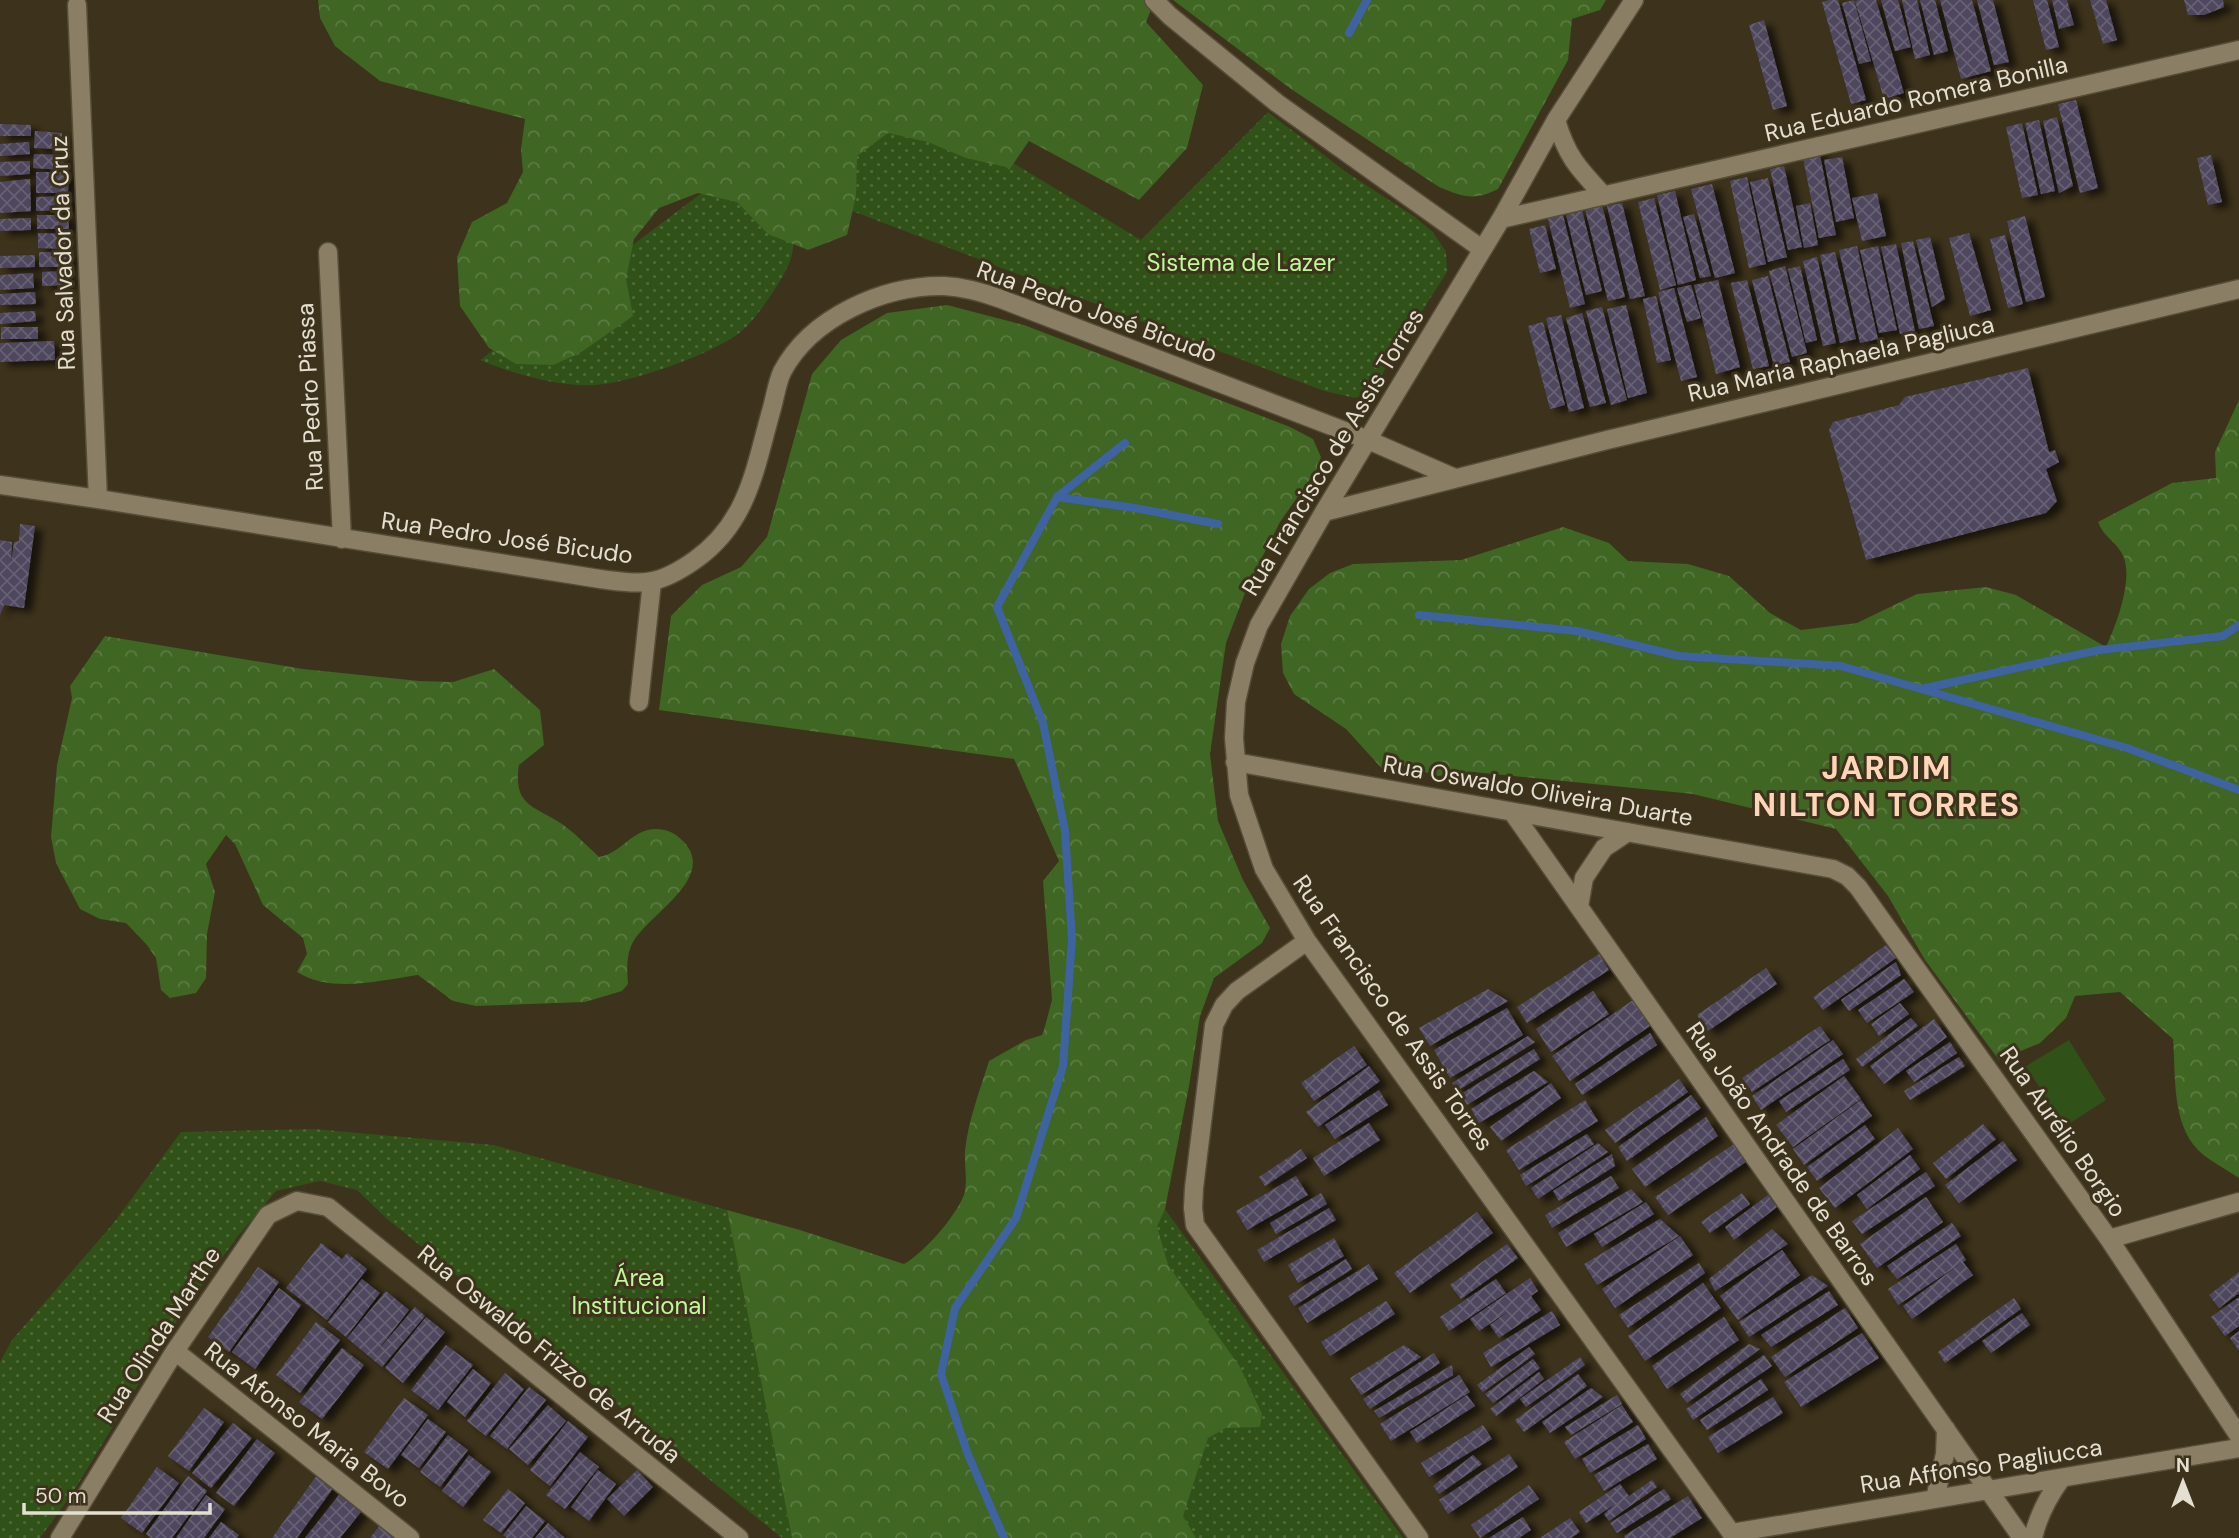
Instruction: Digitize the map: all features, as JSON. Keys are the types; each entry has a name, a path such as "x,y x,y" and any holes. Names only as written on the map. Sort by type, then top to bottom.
{"street":[{"path":"1154,0 1277,103 1482,249"},
{"name":"Rua Francisco de Assis Torres","path":"1634,0 1556,120 1259,625 1245,663 1236,702 1235,762 1239,795 1264,869 1307,941 1733,1536"},
{"name":"Rua Salvador da Cruz","path":"77,5 99,499"},
{"name":"Rua Eduardo Romera Bonilla","path":"1500,219 2239,50"},
{"path":"1556,120 1563,145 1577,167 1604,196"},
{"name":"Rua Pedro Piassa","path":"328,252 342,539"},
{"name":"Rua Pedro José Bicudo","path":"0,485 600,579 632,583 652,582 667,577 714,547 732,525 746,497 782,373 801,346 825,324 876,298 908,289 943,286 973,289 1368,440"},
{"name":"Rua Maria Raphaela Pagliuca","path":"1324,512 1620,436 2239,289"},
{"path":"1368,440 1454,478"},
{"path":"639,702 652,582"},
{"name":"Rua Oswaldo Oliveira Duarte","path":"1235,762 1833,869"},
{"name":"Rua João Andrade de Barros","path":"1513,813 2022,1538"},
{"path":"1579,906 1584,878 1604,848 1628,832"},
{"name":"Rua Aurélio Borgio","path":"1833,869 1847,876 1858,887 2109,1239 2239,1436"},
{"path":"1307,941 1237,991 1224,1005 1214,1025 1194,1188 1195,1226 1419,1538"},
{"name":"Rua Olinda Marthe","path":"62,1537 174,1351 268,1215 298,1201 328,1207"},
{"path":"2109,1239 2239,1202"},
{"name":"Rua Oswaldo Frizzo de Arruda","path":"328,1207 739,1538"},
{"name":"Rua Afonso Maria Bovo","path":"174,1351 410,1538"},
{"path":"1935,1499 1945,1454 1946,1429"},
{"name":"Rua Affonso Pagliucca","path":"1733,1536 2239,1448"},
{"path":"2033,1538 2036,1524 2061,1479"}],"green space":[{"path":"318,0 1155,0 1146,22 1203,85 1187,148 1139,200 1029,141 1009,170 966,158 928,142 888,133 857,156 856,196 847,235 808,250 768,234 737,202 698,193 659,208 634,239 626,279 633,316 580,353 553,365 516,364 489,348 460,306 457,257 472,222 507,203 523,172 521,149 525,119 380,81 335,46 320,18"},
{"path":"1173,0 1606,0 1600,10 1572,19 1568,60 1498,189 1475,196 1462,195 1439,187 1291,89"},
{"name":"Sistema de Lazer","path":"862,72 1141,240 1268,112 1346,172 1415,217 1433,232 1446,252 1447,272 1370,393 1355,398 1324,391 792,188 793,250 784,275 750,323 715,348 651,373 595,385 566,384 536,378 480,360"},
{"path":"947,305 1024,325 1290,427 1313,439 1321,457 1317,469 1280,522 1248,585 1226,643 1210,754 1218,821 1243,880 1270,928 1262,943 1214,978 1200,1016 1165,1209 1157,1227 1168,1265 1240,1367 1262,1414 1260,1427 1226,1428 1208,1438 1183,1516 1196,1538 792,1538 727,1210 800,1230 904,1264 930,1243 947,1223 964,1195 967,1140 989,1061 1026,1040 1042,1035 1044,1030 1052,1000 1043,881 1059,861 1014,759 659,710 671,616 702,585 741,567 767,537 812,374 841,340 887,313"},
{"path":"2239,400 2239,1178 2202,1154 2189,1139 2176,1097 2173,1039 2120,992 2075,996 2066,1018 2040,1043 1999,1060 1925,960 1888,896 1836,829 1693,794 1473,772 1438,776 1404,766 1385,772 1346,729 1294,694 1283,673 1281,644 1290,616 1309,589 1330,573 1353,564 1461,560 1563,527 1609,543 1628,561 1688,564 1729,576 1770,613 1801,630 1857,623 1917,594 1986,587 2016,595 2106,647 2123,600 2126,573 2121,552 2098,522 2172,483 2216,478 2215,452"},
{"path":"105,636 303,669 419,681 453,682 494,669 540,710 544,745 519,765 519,790 529,805 566,827 599,857 607,855 648,830 656,829 675,834 692,855 692,869 687,882 633,942 628,957 628,984 622,991 585,1002 476,1006 453,1001 418,975 341,984 311,979 297,972 307,954 303,938 263,905 235,844 226,835 206,864 215,892 207,934 206,978 196,993 170,998 161,990 156,958 126,923 100,919 80,909 56,863 51,837 57,765 72,698 70,686"},
{"path":"2069,1040 2106,1100 2064,1127 2026,1066"},
{"name":"Área Institucional","path":"314,1129 494,1145 727,1210 792,1538 782,1538 386,1218 357,1190 320,1181 276,1191 238,1236 181,1314 72,1494 40,1538 0,1538 0,1362 12,1340 112,1225 181,1132"},
{"path":"1165,1209 1403,1538 1153,1538 1120,1311"}],"building":[{"path":"1838,0 1866,100 1851,104 1822,2"},
{"path":"1854,0 1871,61 1859,64 1842,3"},
{"path":"1876,0 1904,93 1884,99 1855,1"},
{"path":"1881,0 1898,0 1911,47 1895,51"},
{"path":"1902,0 1917,0 1930,55 1915,59"},
{"path":"1920,0 1935,0 1948,51 1934,55"},
{"path":"1940,0 1972,0 1991,71 1961,79"},
{"path":"1977,0 1993,0 2009,62 1994,65"},
{"path":"2033,0 2047,0 2059,47 2046,50"},
{"path":"2052,0 2067,0 2074,25 2059,29"},
{"path":"2090,0 2106,0 2117,40 2103,44"},
{"path":"2184,0 2223,0 2224,7 2204,15 2188,15"},
{"path":"1764,20 1787,106 1773,110 1749,25"},
{"path":"2076,100 2098,188 2080,193 2058,104"},
{"path":"2057,117 2073,186 2059,193 2043,121"},
{"path":"2039,120 2055,191 2041,194 2025,123"},
{"path":"2022,123 2038,195 2022,198 2006,127"},
{"path":"0,124 31,125 31,136 0,136"},
{"path":"35,131 62,133 62,149 34,148"},
{"path":"29,142 30,154 0,156 0,144"},
{"path":"1819,150 1836,235 1819,238 1802,153"},
{"path":"34,154 64,155 63,170 33,168"},
{"path":"2211,155 2222,202 2208,205 2197,158"},
{"path":"1842,157 1854,218 1836,222 1824,160"},
{"path":"30,161 30,174 0,176 0,162"},
{"path":"1784,166 1802,247 1788,250 1770,169"},
{"path":"36,172 69,172 68,193 36,193"},
{"path":"1747,177 1766,264 1749,268 1730,181"},
{"path":"1768,178 1787,257 1768,262 1750,182"},
{"path":"30,179 31,211 0,213 0,182"},
{"path":"1712,184 1735,273 1715,278 1691,189"},
{"path":"1675,191 1696,280 1678,285 1657,195"},
{"path":"1877,193 1886,236 1862,241 1852,198"},
{"path":"70,196 70,210 36,211 36,197"},
{"path":"1654,198 1676,285 1660,290 1638,202"},
{"path":"1622,203 1645,296 1630,299 1607,206"},
{"path":"1810,203 1818,245 1804,248 1796,206"},
{"path":"1602,205 1625,297 1608,301 1585,209"},
{"path":"1582,210 1602,291 1586,295 1566,215"},
{"path":"1562,211 1585,304 1570,308 1547,215"},
{"path":"1694,214 1711,276 1700,278 1683,217"},
{"path":"37,215 68,215 69,229 37,229"},
{"path":"2025,216 2045,297 2026,302 2007,221"},
{"path":"31,218 31,230 0,231 0,219"},
{"path":"1545,225 1556,269 1540,273 1529,229"},
{"path":"38,233 66,234 65,249 38,248"},
{"path":"1969,233 1991,310 1970,316 1949,238"},
{"path":"2005,235 2023,304 2008,308 1990,239"},
{"path":"1930,237 1945,299 1932,307 1916,240"},
{"path":"1913,241 1934,326 1919,329 1901,243"},
{"path":"1896,244 1915,331 1900,334 1881,247"},
{"path":"1857,246 1878,339 1860,343 1839,250"},
{"path":"1878,246 1897,330 1879,333 1860,250"},
{"path":"39,252 69,252 69,267 39,267"},
{"path":"1835,252 1856,339 1840,343 1820,255"},
{"path":"35,255 35,267 0,268 0,256"},
{"path":"1817,257 1836,343 1823,346 1803,261"},
{"path":"1785,266 1807,353 1792,357 1769,271"},
{"path":"1800,266 1817,340 1806,343 1788,269"},
{"path":"68,271 69,285 42,286 42,272"},
{"path":"33,273 34,288 0,290 0,275"},
{"path":"1768,276 1790,362 1774,366 1752,280"},
{"path":"1718,280 1740,367 1716,374 1694,285"},
{"path":"1747,280 1769,366 1753,369 1731,283"},
{"path":"1691,285 1701,318 1687,322 1677,288"},
{"path":"1674,288 1697,377 1681,381 1658,292"},
{"path":"35,292 36,304 0,305 0,294"},
{"path":"1656,296 1671,360 1657,363 1643,299"},
{"path":"1626,305 1647,393 1628,398 1607,309"},
{"path":"1602,307 1627,400 1611,405 1586,311"},
{"path":"35,311 36,321 0,324 0,313"},
{"path":"1582,313 1606,403 1590,407 1566,318"},
{"path":"1561,315 1584,408 1569,412 1546,318"},
{"path":"1543,322 1565,405 1550,409 1528,326"},
{"path":"1,327 38,327 38,339 1,339"},
{"path":"54,341 55,360 0,362 0,343"},
{"path":"2028,368 2049,452 2055,450 2059,462 2046,469 2057,501 2046,513 1866,560 1829,430 1833,422 1899,405 1905,397"},
{"path":"20,524 35,526 24,608 4,605 0,615 0,540 12,542 11,563 14,542 19,541"},
{"path":"1886,945 1896,958 1823,1010 1813,997"},
{"path":"1599,954 1609,970 1527,1023 1517,1007"},
{"path":"1896,962 1901,975 1849,1011 1841,1000"},
{"path":"1766,968 1777,984 1708,1031 1697,1015"},
{"path":"1904,979 1914,992 1867,1023 1858,1010"},
{"path":"1488,989 1508,1001 1430,1046 1419,1028"},
{"path":"1593,991 1609,1014 1551,1052 1536,1029"},
{"path":"1633,1000 1650,1026 1570,1081 1552,1056"},
{"path":"1900,1003 1909,1014 1879,1036 1871,1024"},
{"path":"1507,1008 1523,1035 1450,1078 1434,1050"},
{"path":"1911,1018 1918,1026 1862,1067 1856,1059"},
{"path":"1934,1019 1947,1037 1884,1084 1870,1066"},
{"path":"1820,1026 1830,1040 1752,1092 1742,1078"},
{"path":"1650,1033 1657,1045 1582,1095 1575,1084"},
{"path":"1528,1036 1535,1042 1457,1091 1452,1083"},
{"path":"1833,1040 1843,1054 1761,1110 1752,1096"},
{"path":"1950,1042 1957,1053 1914,1082 1906,1071"},
{"path":"1354,1046 1367,1065 1314,1101 1301,1083"},
{"path":"1534,1049 1540,1059 1467,1105 1461,1094"},
{"path":"1959,1057 1965,1066 1910,1100 1904,1091"},
{"path":"1843,1059 1850,1070 1786,1112 1779,1101"},
{"path":"1369,1066 1380,1081 1318,1127 1306,1112"},
{"path":"1534,1071 1548,1082 1479,1123 1471,1109"},
{"path":"1844,1076 1861,1099 1793,1147 1776,1125"},
{"path":"1679,1079 1688,1092 1615,1143 1605,1130"},
{"path":"1551,1083 1561,1098 1501,1141 1490,1127"},
{"path":"1379,1090 1388,1105 1335,1139 1325,1125"},
{"path":"1691,1095 1701,1108 1627,1161 1618,1147"},
{"path":"1585,1100 1598,1121 1519,1170 1506,1150"},
{"path":"1861,1100 1872,1116 1804,1165 1793,1149"},
{"path":"1706,1117 1718,1136 1645,1187 1632,1169"},
{"path":"1369,1123 1380,1140 1324,1176 1313,1158"},
{"path":"1983,1124 1996,1139 1946,1179 1933,1163"},
{"path":"1865,1125 1875,1139 1817,1181 1807,1167"},
{"path":"1898,1128 1913,1149 1835,1208 1819,1188"},
{"path":"1587,1134 1594,1144 1526,1186 1520,1175"},
{"path":"2003,1141 2017,1160 1959,1203 1945,1185"},
{"path":"1598,1143 1608,1152 1538,1199 1531,1188"},
{"path":"1734,1144 1746,1162 1668,1215 1655,1197"},
{"path":"1301,1149 1307,1158 1265,1186 1259,1177"},
{"path":"1612,1154 1615,1166 1559,1201 1553,1191"},
{"path":"1910,1155 1920,1169 1867,1209 1857,1195"},
{"path":"1926,1172 1935,1186 1862,1234 1852,1221"},
{"path":"1296,1176 1308,1195 1247,1230 1236,1211"},
{"path":"1611,1176 1619,1188 1552,1228 1545,1215"},
{"path":"1631,1189 1643,1202 1566,1247 1558,1233"},
{"path":"1321,1193 1327,1204 1276,1234 1270,1223"},
{"path":"1742,1193 1750,1204 1710,1233 1701,1222"},
{"path":"1768,1195 1777,1207 1734,1240 1725,1227"},
{"path":"1926,1197 1943,1222 1877,1268 1860,1244"},
{"path":"1646,1202 1654,1214 1602,1247 1594,1234"},
{"path":"1329,1208 1336,1220 1264,1262 1257,1250"},
{"path":"1477,1212 1493,1233 1410,1293 1394,1273"},
{"path":"1660,1219 1679,1236 1597,1285 1584,1264"},
{"path":"1952,1223 1961,1236 1897,1279 1887,1266"},
{"path":"1772,1229 1788,1244 1715,1291 1709,1279"},
{"path":"1680,1236 1693,1255 1615,1308 1602,1289"},
{"path":"1334,1238 1344,1256 1298,1283 1288,1265"},
{"path":"321,1243 342,1259 347,1253 367,1269 327,1320 286,1288"},
{"path":"1507,1244 1518,1258 1461,1299 1450,1285"},
{"path":"1956,1244 1966,1260 1963,1262 1973,1275 1912,1319 1903,1306 1960,1264 1898,1305 1888,1289"},
{"path":"1782,1250 1800,1275 1738,1320 1720,1296"},
{"path":"1346,1259 1352,1269 1294,1306 1288,1296"},
{"path":"1699,1263 1705,1273 1628,1328 1619,1315"},
{"path":"1369,1264 1378,1279 1307,1323 1298,1308"},
{"path":"258,1267 279,1282 229,1352 208,1337"},
{"path":"2239,1272 2239,1293 2219,1308 2209,1295"},
{"path":"1812,1275 1828,1286 1749,1337 1739,1322"},
{"path":"1530,1278 1538,1291 1531,1296 1541,1310 1499,1338 1490,1325 1510,1310 1479,1331 1470,1319"},
{"path":"362,1279 380,1293 346,1337 328,1322"},
{"path":"1496,1279 1506,1293 1449,1331 1440,1317"},
{"path":"1703,1283 1721,1308 1645,1361 1628,1336"},
{"path":"279,1288 301,1305 255,1369 232,1352"},
{"path":"386,1291 409,1310 374,1355 415,1307 425,1316 382,1367 347,1338"},
{"path":"1829,1291 1838,1305 1771,1347 1761,1335"},
{"path":"2239,1297 2239,1326 2225,1336 2211,1317"},
{"path":"2014,1298 2021,1309 1945,1363 1938,1352"},
{"path":"1386,1301 1395,1314 1330,1356 1321,1342"},
{"path":"1845,1308 1858,1328 1785,1377 1771,1357"},
{"path":"1552,1311 1560,1325 1491,1367 1483,1353"},
{"path":"2022,1313 2030,1325 1991,1353 1982,1341"},
{"path":"426,1317 445,1332 403,1383 385,1368"},
{"path":"1724,1317 1739,1340 1667,1389 1652,1366"},
{"path":"316,1322 340,1340 300,1393 276,1375"},
{"path":"2239,1331 2239,1351 2230,1338"},
{"path":"1862,1333 1879,1358 1801,1407 1784,1382"},
{"path":"1749,1344 1760,1349 1687,1403 1680,1394"},
{"path":"446,1345 473,1365 438,1410 411,1390"},
{"path":"1404,1345 1421,1357 1361,1395 1350,1378"},
{"path":"1529,1347 1535,1354 1483,1392 1477,1385"},
{"path":"342,1348 364,1365 322,1419 299,1402"},
{"path":"1434,1353 1440,1363 1370,1409 1363,1399"},
{"path":"1764,1355 1772,1366 1693,1420 1686,1409"},
{"path":"1580,1357 1585,1365 1526,1407 1520,1399"},
{"path":"1533,1359 1540,1368 1493,1403 1485,1394"},
{"path":"1452,1365 1453,1375 1379,1418 1374,1411"},
{"path":"473,1369 491,1383 465,1417 447,1402"},
{"path":"1539,1372 1544,1379 1496,1416 1490,1409"},
{"path":"505,1373 524,1389 486,1436 467,1421"},
{"path":"1578,1374 1587,1386 1524,1432 1515,1420"},
{"path":"1459,1375 1470,1392 1391,1441 1380,1424"},
{"path":"1761,1379 1768,1390 1707,1430 1700,1420"},
{"path":"529,1387 546,1400 507,1449 490,1436"},
{"path":"1591,1388 1603,1397 1550,1433 1542,1422"},
{"path":"1467,1395 1475,1406 1417,1443 1410,1432"},
{"path":"1617,1395 1622,1404 1571,1435 1565,1427"},
{"path":"1773,1397 1783,1413 1718,1453 1708,1437"},
{"path":"404,1398 428,1415 388,1469 364,1452"},
{"path":"548,1405 566,1421 528,1465 509,1449"},
{"path":"1622,1405 1633,1422 1575,1459 1564,1442"},
{"path":"204,1408 224,1422 189,1471 168,1456"},
{"path":"428,1419 446,1432 419,1468 401,1455"},
{"path":"568,1421 588,1437 550,1486 530,1470"},
{"path":"233,1423 252,1438 211,1488 192,1473"},
{"path":"1483,1425 1492,1439 1429,1477 1421,1463"},
{"path":"1638,1425 1646,1439 1590,1473 1582,1459"},
{"path":"448,1435 468,1450 440,1487 420,1472"},
{"path":"257,1439 275,1453 234,1506 216,1493"},
{"path":"1648,1444 1657,1459 1604,1491 1594,1475"},
{"path":"580,1452 599,1467 565,1509 546,1495"},
{"path":"1509,1454 1518,1467 1448,1514 1439,1500"},
{"path":"469,1455 491,1472 463,1507 442,1491"},
{"path":"1473,1455 1482,1464 1439,1494 1433,1486"},
{"path":"157,1467 179,1483 142,1533 121,1518"},
{"path":"598,1470 616,1484 589,1521 571,1507"},
{"path":"637,1470 653,1487 624,1516 607,1499"},
{"path":"317,1475 334,1487 297,1538 272,1538"},
{"path":"188,1476 207,1491 172,1538 151,1538 146,1534"},
{"path":"1652,1480 1657,1487 1609,1521 1604,1514 1614,1505 1586,1523 1579,1512 1620,1484 1629,1496"},
{"path":"1529,1485 1539,1499 1480,1538 1471,1525"},
{"path":"508,1489 525,1503 501,1533 483,1520"},
{"path":"1664,1489 1671,1499 1617,1533 1610,1523"},
{"path":"206,1495 225,1509 204,1538 176,1538"},
{"path":"339,1495 361,1512 340,1538 305,1538"},
{"path":"1688,1496 1702,1518 1670,1538 1625,1538 1624,1536"},
{"path":"526,1506 545,1521 532,1538 507,1538 503,1535"},
{"path":"1523,1517 1531,1530 1519,1538 1489,1538"},
{"path":"1570,1518 1580,1532 1571,1538 1540,1538"},
{"path":"221,1522 239,1535 237,1538 209,1538"},
{"path":"548,1523 565,1538 535,1538"},
{"path":"380,1525 396,1538 370,1538"}],"waterway":[{"path":"1349,33 1367,0"},
{"path":"1004,1538 967,1452 941,1374 955,1308 1016,1218 1063,1066 1072,939 1065,831 1043,723 997,607 1057,497 1125,443"},
{"path":"1057,497 1218,524"},
{"path":"1419,615 1577,631 1679,656 1841,666 2127,748 2239,790"},
{"path":"1921,689 2099,650 2223,636 2239,625"}],"district":[{"name":"JARDIM NILTON TORRES","path":"1887,786"}]}
